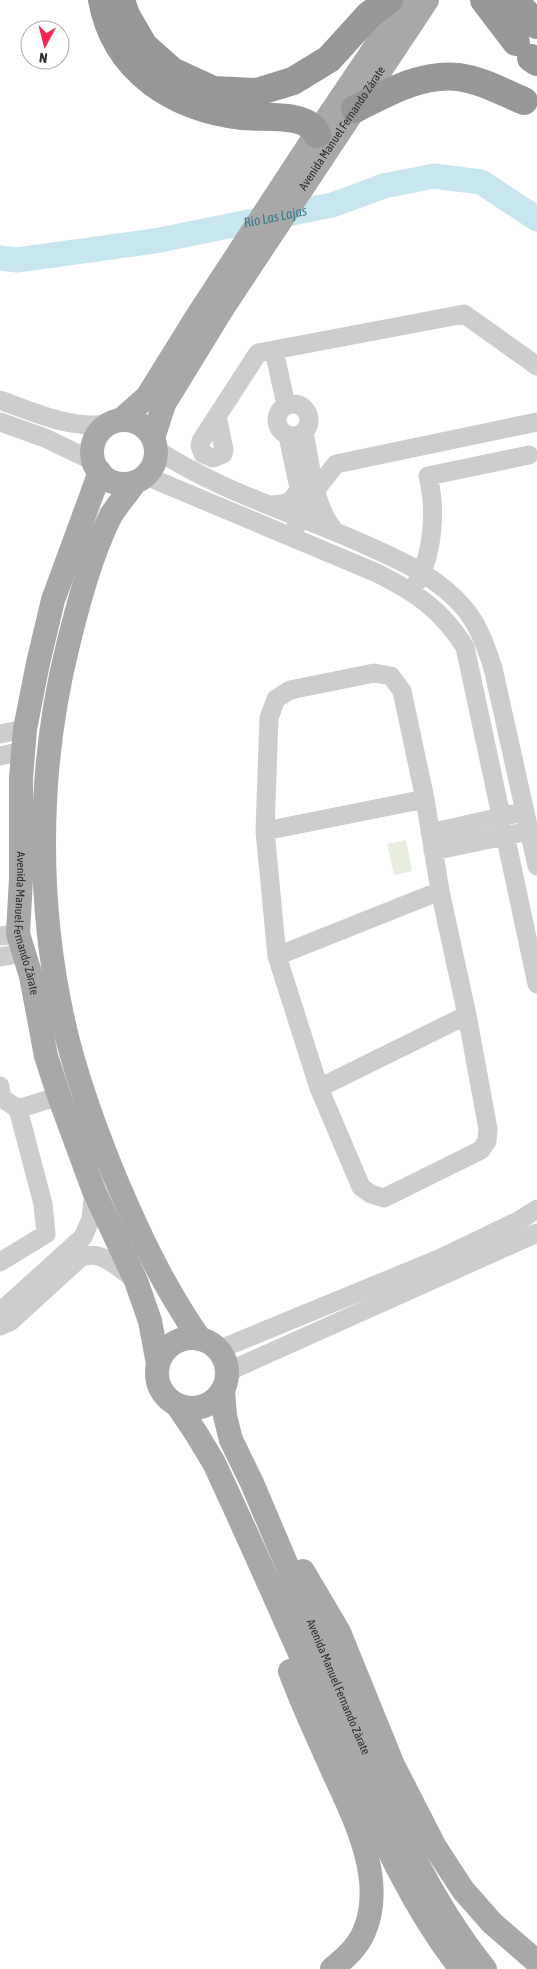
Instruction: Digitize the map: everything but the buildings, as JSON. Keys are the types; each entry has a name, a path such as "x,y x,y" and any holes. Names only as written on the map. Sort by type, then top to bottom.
{"highway":[{"path":"102,0 117,44 139,72 167,94 208,108 243,116 272,116 291,119 310,125 323,136"},
{"path":"121,0 126,15 144,46 172,71 213,90 257,92 293,80 329,59 369,15 389,0"},
{"path":"484,0 530,46"},
{"path":"514,0 530,46"},
{"path":"355,109 394,89 418,81 457,77 480,82 524,101"}],"main road":[{"name":"Avenida Manuel Fernando Zárate","path":"155,444 164,404 224,306 323,136 407,0"},
{"name":"Avenida Manuel Fernando Zárate","path":"115,422 147,397 196,318 323,136 355,109 427,0"},
{"path":"131,421 140,424 155,444 156,460 141,479 116,483 107,479 96,466 92,451 100,431 115,422 131,421"},
{"name":"Avenida Manuel Fernando Zárate","path":"96,466 53,600 16,745 14,941 31,976 46,1056 59,1096 94,1191 136,1281 150,1321 158,1364"},
{"name":"Avenida Manuel Fernando Zárate","path":"141,479 112,513 75,618 62,669 50,737 46,799 45,882 53,966 68,1041 95,1129 152,1262 176,1305 209,1345"},
{"path":"189,1338 209,1345 226,1366 224,1382 207,1404 187,1407 177,1405 162,1392 157,1374 158,1364 162,1355 178,1341 189,1338"},
{"name":"Avenida Manuel Fernando Zárate","path":"224,1382 225,1416 231,1440 252,1483 412,1897 444,1947 461,1969"},
{"name":"Avenida Manuel Fernando Zárate","path":"177,1405 196,1433 228,1495 370,1786 431,1891 462,1940 485,1969"},
{"path":"252,1483 338,1632 393,1765 435,1847 463,1890 492,1923 537,1962"},
{"path":"228,1495 295,1684 359,1828 370,1870 371,1903 365,1931 354,1950 332,1969"}],"street":[{"path":"217,416 258,353 464,314 537,366"},
{"path":"274,350 286,406 279,412 276,421 280,430 296,434"},
{"path":"0,400 69,423 91,426 115,422"},
{"path":"0,422 45,438 96,466"},
{"path":"292,538 300,517 316,490 336,464 537,422"},
{"path":"270,505 282,505 291,501 296,496 299,488 296,434"},
{"path":"296,434 325,517 334,530"},
{"path":"155,444 185,469 334,530 423,572 449,592 466,610 486,646 493,668 531,810 537,866"},
{"path":"412,592 423,572 432,527 432,491 428,476 529,454"},
{"path":"141,479 377,573 412,592 448,623 465,647 537,984"},
{"path":"374,673 391,676 402,691 425,799 440,892 467,1015 488,1129 487,1142 481,1150 384,1198 371,1194 361,1187 319,1088 277,956 265,831 270,718 276,699 290,690 374,673"},
{"path":"0,734 16,745"},
{"path":"265,831 425,799"},
{"path":"430,832 531,810"},
{"path":"433,851 533,830"},
{"path":"277,956 440,892"},
{"path":"0,957 14,941"},
{"path":"319,1088 467,1015"},
{"path":"0,1086 2,1098 18,1109 43,1204 46,1234 0,1262"},
{"path":"18,1109 59,1096"},
{"path":"0,1326 11,1321 80,1258 92,1219 94,1191"},
{"path":"209,1345 441,1258 520,1220 537,1209"},
{"path":"224,1382 236,1368 536,1234"},
{"path":"81,1250 98,1255 117,1266 136,1281"},
{"path":"0,1312 81,1250"}],"green space":[{"path":"406,840 412,871 394,875 387,844"}],"waterway":[{"name":"Río Las Lajas","path":"0,258 17,260 155,241 332,205 384,186 434,176 481,182 537,219"}]}
